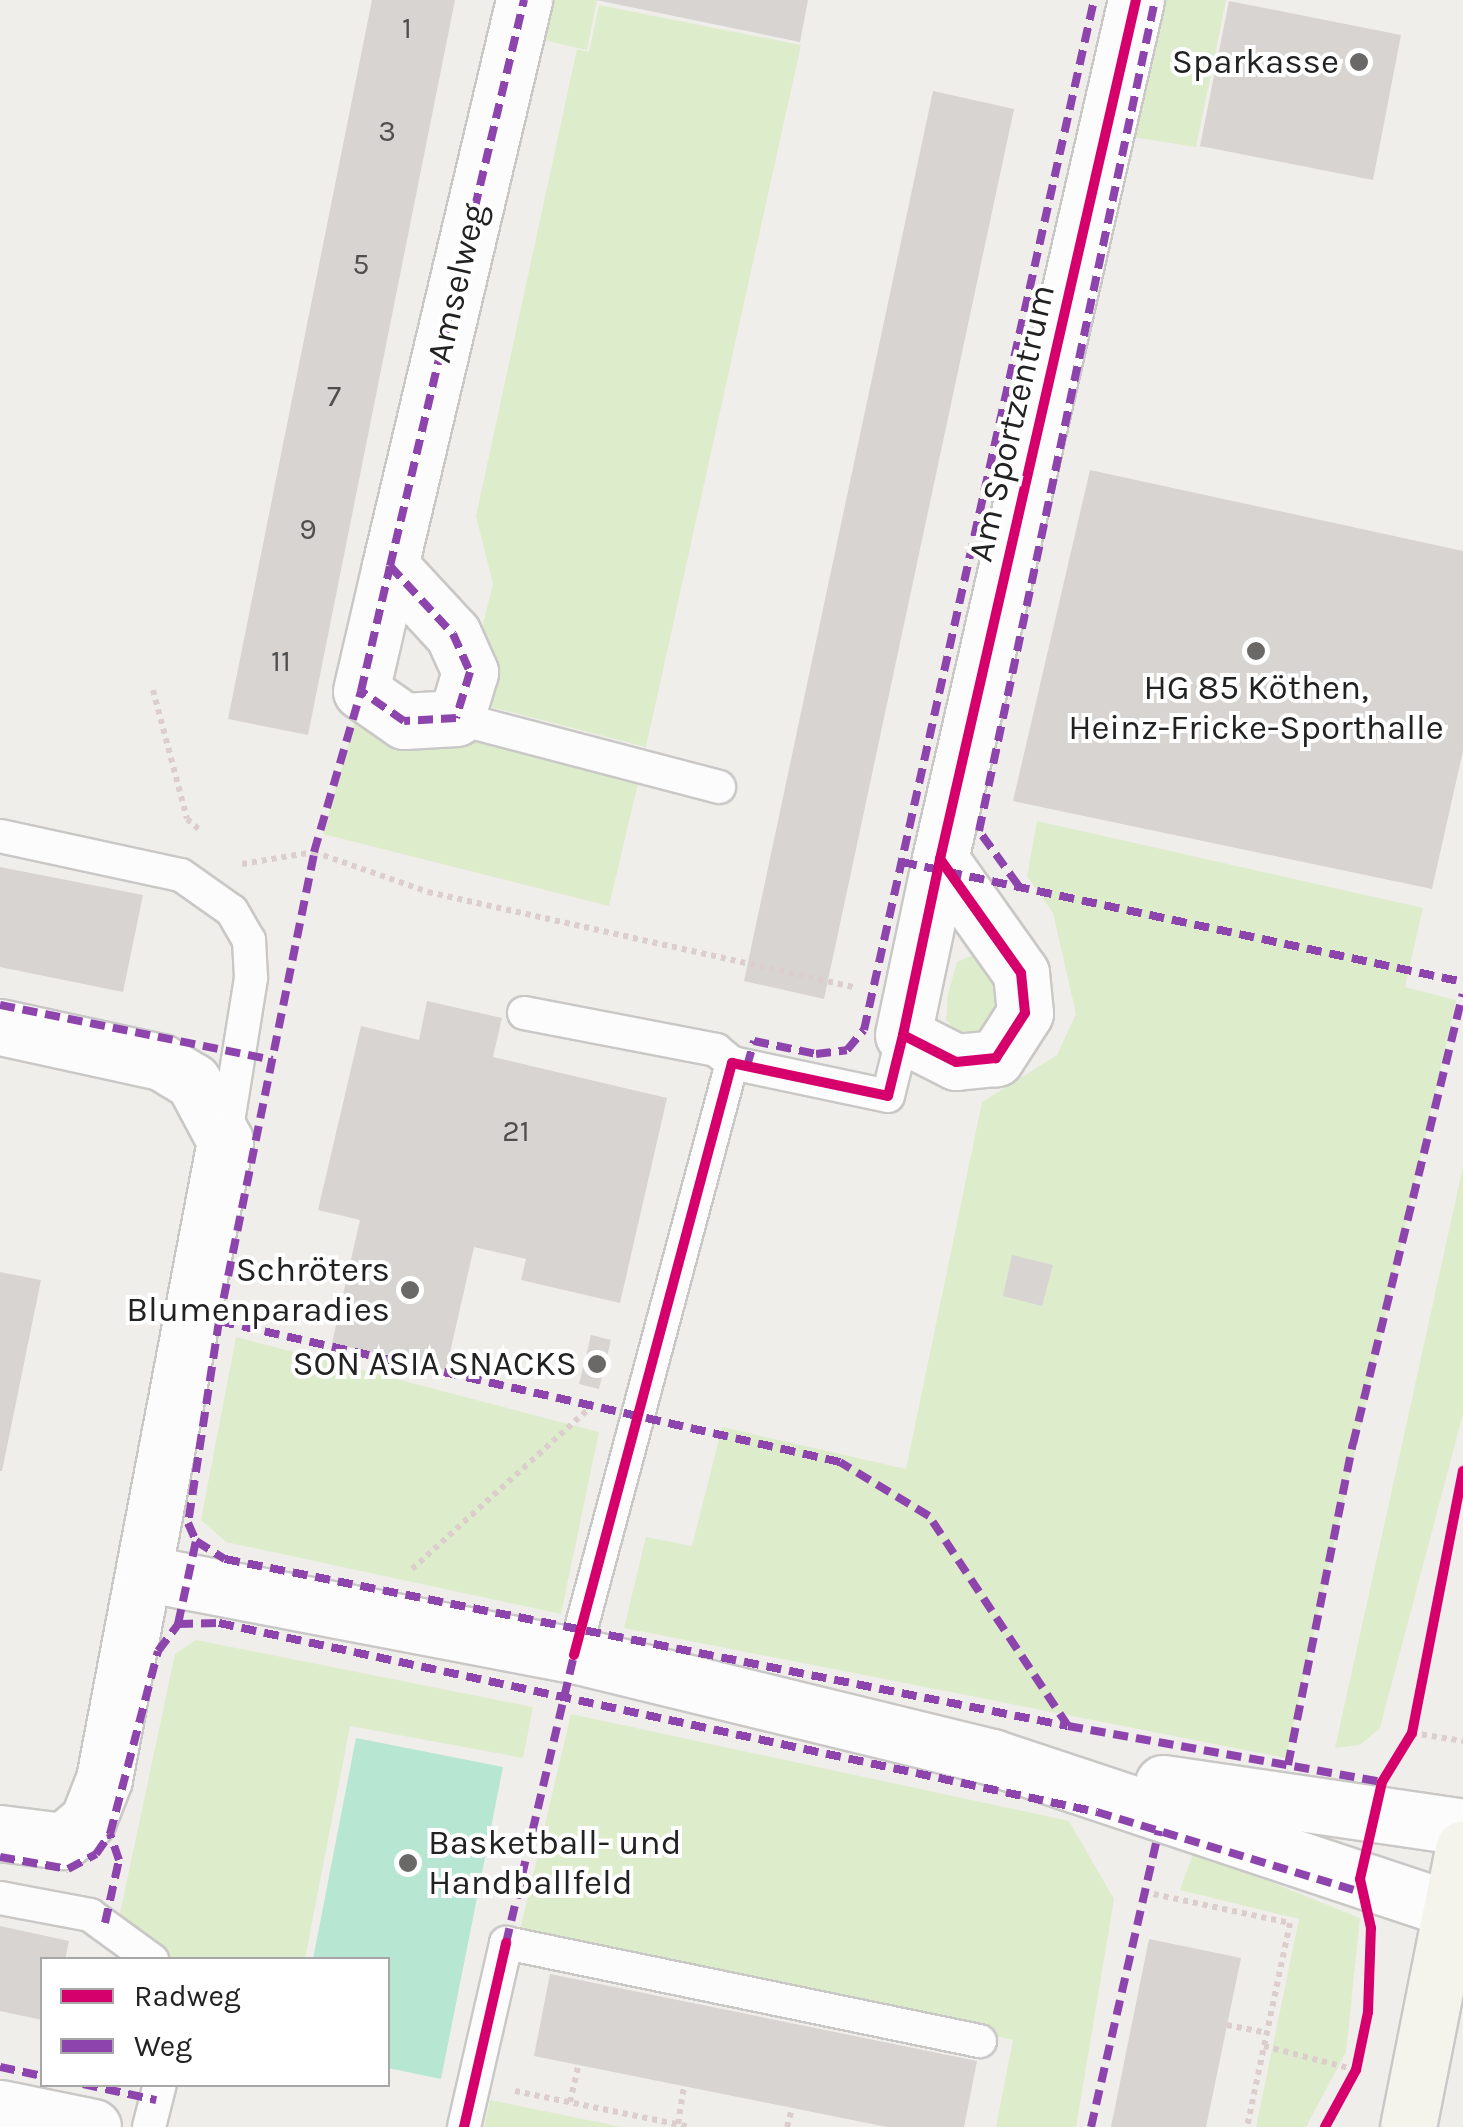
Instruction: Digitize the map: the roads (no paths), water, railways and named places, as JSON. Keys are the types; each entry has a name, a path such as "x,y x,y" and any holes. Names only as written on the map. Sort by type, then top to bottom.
{"main road":[{"path":"1408,2127 1456,1916 1463,1848"}],"street":[{"name":"Amselweg","path":"456,718 404,721 361,691 524,0"},
{"name":"Am Sportzentrum","path":"888,1013 940,858 1136,0"},
{"path":"390,566 453,634 470,672 456,718"},
{"path":"888,1013 956,1062 996,1058 1025,1014 1012,958 940,858"},
{"path":"0,1027 161,1062 193,1081 224,1141 148,1574 88,1820 64,1841 0,1833"},
{"path":"148,1574 574,1654 992,1757 1456,1916"},
{"path":"992,1757 1463,1826"},
{"path":"0,2108 94,2127"}],"lane":[{"path":"456,718 718,787"},
{"path":"0,836 180,875 232,911 249,940 252,978 224,1141"},
{"path":"524,1013 716,1050 732,1063 888,1096 888,1013"},
{"path":"574,1654 732,1063"},
{"path":"0,1898 90,1915 148,1957"},
{"path":"464,2127 506,1943 980,2040"},
{"path":"149,2127 159,2087"}],"place":[{"name":"Sparkasse","path":"1359,62"},
{"name":"HG 85 Köthen, Heinz-Fricke-Sporthalle","path":"1256,651"},
{"name":"Schröters Blumenparadies","path":"410,1290"},
{"name":"SON ASIA SNACKS","path":"597,1364"},
{"name":"Basketball- und Handballfeld","path":"408,1863"}]}
